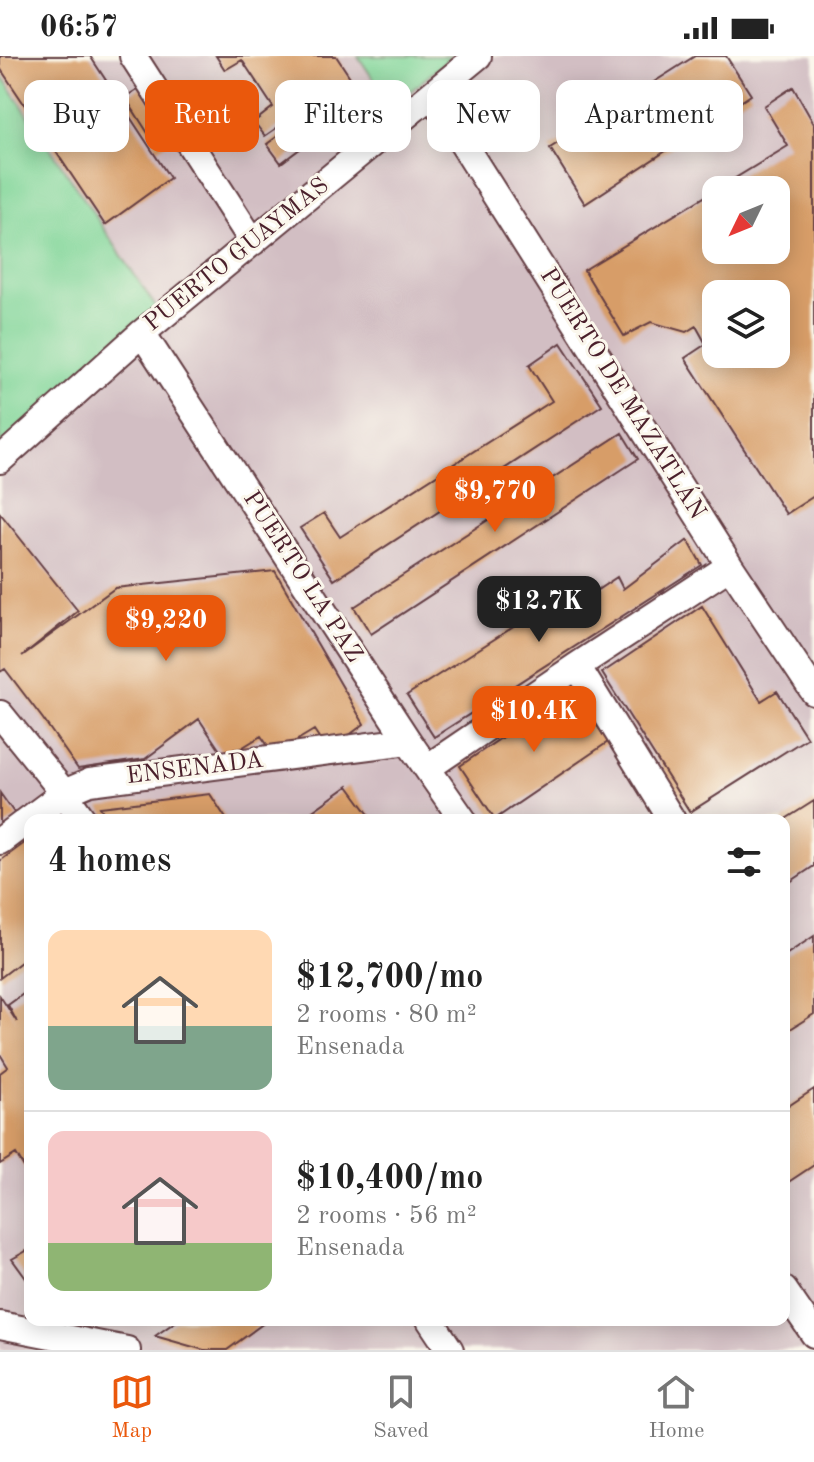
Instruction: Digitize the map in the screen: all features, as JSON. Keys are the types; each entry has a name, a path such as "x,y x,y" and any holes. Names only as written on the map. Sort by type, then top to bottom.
{"street":[{"path":"133,56 253,242"},
{"name":"PUERTO GUAYMAS","path":"450,80 478,56"},
{"name":"PUERTO GUAYMAS","path":"0,460 142,333 427,99"},
{"name":"PUERTO DE MAZATLÁN","path":"468,152 730,566 814,692"},
{"name":"PUERTO LA PAZ","path":"142,333 459,814"},
{"path":"427,768 730,566"},
{"path":"577,666 668,814"},
{"path":"0,714 79,814"},
{"name":"ENSENADA","path":"36,814 64,793 90,782 408,741"},
{"name":"ENSENADA","path":"0,841 24,823"},
{"path":"790,1299 814,1334"},
{"path":"434,1326 450,1350"},
{"path":"7,1328 127,1350"}],"shaded area":[{"path":"0,56 814,56 814,1350 0,1350"}],"green space":[{"path":"358,56 452,56 411,91 411,80 374,80"},
{"path":"0,73 24,109 24,152 53,152 162,316 0,459"}],"building":[{"path":"0,56 90,56 106,80 24,80 24,104 0,68"},
{"path":"216,56 336,56 352,80 275,80 275,129 265,136 259,128 259,118 273,107 259,86 259,80 255,80 242,60 225,70"},
{"path":"695,56 726,56 741,80 657,80"},
{"path":"743,83 751,95 743,100"},
{"path":"141,87 145,93 145,129 129,103 129,94"},
{"path":"793,87 814,124 814,496 786,514 685,358 702,347 702,368 790,368 790,280 702,280 702,337 696,326 686,332 651,322 624,336 584,270 702,198 702,264 790,264 790,176 739,176 788,146 764,106"},
{"path":"129,115 145,140 145,152 153,152 170,178 105,225 56,152 129,152"},
{"path":"275,138 275,152 296,152 281,163 267,144"},
{"path":"556,144 556,152 664,152 585,204 550,148"},
{"path":"561,343 602,405 334,580 300,528 324,513 340,537 552,401 529,365"},
{"path":"622,433 638,459 371,634 354,607"},
{"path":"0,513 78,611 22,656 115,588 275,571 364,724 328,751 314,730 274,754 261,736 225,758 199,719 145,759 78,769 5,669 0,672"},
{"path":"688,540 702,565 434,737 407,695 540,610 548,623 617,577 623,589"},
{"path":"702,606 761,701 777,691 807,738 690,812 602,673"},
{"path":"573,689 608,742 502,814 492,814 460,766"},
{"path":"348,786 369,814 308,814"},
{"path":"0,793 17,817 0,829"},
{"path":"210,794 223,814 104,814 100,807"},
{"path":"814,801 814,866 790,882 790,816"},
{"path":"24,843 24,960 0,978 0,861"},
{"path":"814,936 814,1014 790,1029 790,952"},
{"path":"24,993 24,1167 16,1154 0,1164 0,1073 8,1067 0,1054 0,996 17,1022 8,1005"},
{"path":"814,1089 814,1165 790,1181 790,1105"},
{"path":"24,1252 24,1276 12,1259"},
{"path":"169,1326 260,1326 227,1350 204,1350 155,1336"}]}
